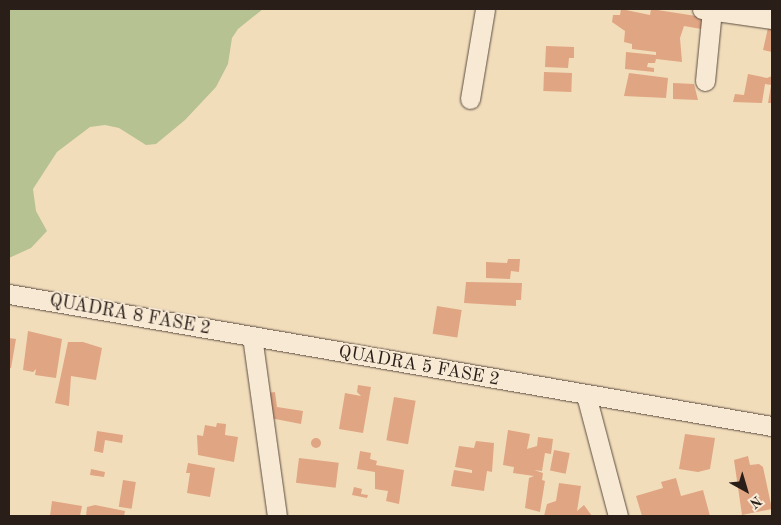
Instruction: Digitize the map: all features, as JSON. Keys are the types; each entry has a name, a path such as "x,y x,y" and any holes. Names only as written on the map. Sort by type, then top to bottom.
{"street":[{"path":"470,99 485,9"},
{"path":"705,81 708,9 772,19"},
{"name":"QUADRA 8 FASE 2","path":"9,294 252,336"},
{"path":"252,336 277,516"},
{"name":"QUADRA 5 FASE 2","path":"252,336 772,426"},
{"path":"586,395 618,516"}],"green space":[{"path":"9,9 263,9 238,29 232,38 228,64 216,87 185,120 156,144 146,145 119,128 105,125 90,127 57,152 33,189 36,211 47,231 31,248 9,258"}],"building":[{"path":"621,9 650,15 651,9 709,18 707,30 684,26 680,38 682,62 656,59 655,63 648,63 647,67 654,68 654,72 625,69 626,52 656,55 656,52 632,49 632,44 624,42 625,31 612,22 613,15 620,15"},
{"path":"768,28 772,28 772,52 763,50"},
{"path":"546,46 574,47 574,58 569,58 568,68 545,67"},
{"path":"544,72 572,73 571,92 543,91"},
{"path":"629,73 668,78 666,98 624,96"},
{"path":"748,74 767,78 772,76 772,103 768,103 771,85 765,84 762,103 733,102 735,94 744,95"},
{"path":"673,83 694,84 698,100 673,99"},
{"path":"508,259 520,259 519,272 511,271 510,279 486,278 486,262 507,263"},
{"path":"466,282 522,283 521,300 516,300 516,306 464,303"},
{"path":"437,306 462,310 457,338 433,334"},
{"path":"28,331 62,339 56,378 35,375 36,369 33,372 23,370"},
{"path":"9,338 16,339 11,368 9,368"},
{"path":"68,342 83,342 102,348 96,380 71,376 69,406 55,403"},
{"path":"358,385 371,387 363,433 339,429 345,393 361,396 357,392"},
{"path":"275,392 277,407 303,411 301,424 270,418 267,393"},
{"path":"394,397 416,401 408,444 386,440"},
{"path":"217,423 226,424 225,435 238,437 234,462 198,455 197,435 203,436 205,425 216,427"},
{"path":"508,430 530,434 527,449 537,446 538,437 553,439 551,454 545,453 542,471 534,470 543,473 542,480 545,481 540,512 525,508 529,478 534,476 513,473 514,467 503,465"},
{"path":"97,431 123,435 122,443 105,440 103,453 94,451"},
{"path":"685,434 715,438 710,469 698,472 679,469"},
{"path":"314,438 318,438 321,443 320,447 314,448 311,445 311,441"},
{"path":"476,441 494,443 492,472 487,471 484,491 451,486 454,470 472,473 472,470 455,467 459,446 474,448"},
{"path":"554,450 570,453 566,474 550,471"},
{"path":"360,451 371,453 370,459 377,461 376,465 404,470 399,504 386,501 388,491 375,489 375,472 357,469"},
{"path":"748,456 750,465 759,464 763,467 772,509 742,515 734,460"},
{"path":"299,458 339,463 336,488 296,483"},
{"path":"188,463 215,468 210,497 187,493 190,473 186,473"},
{"path":"91,469 105,472 104,477 90,475"},
{"path":"676,478 681,496 703,490 710,516 642,516 636,496 663,488 661,482"},
{"path":"123,480 136,482 132,509 119,507"},
{"path":"559,483 581,486 577,511 584,505 592,516 544,516 547,504 556,501"},
{"path":"354,487 362,489 361,494 368,495 367,498 352,495"},
{"path":"52,501 82,506 80,516 50,516"},
{"path":"95,505 125,511 124,516 86,516 87,507"}]}
